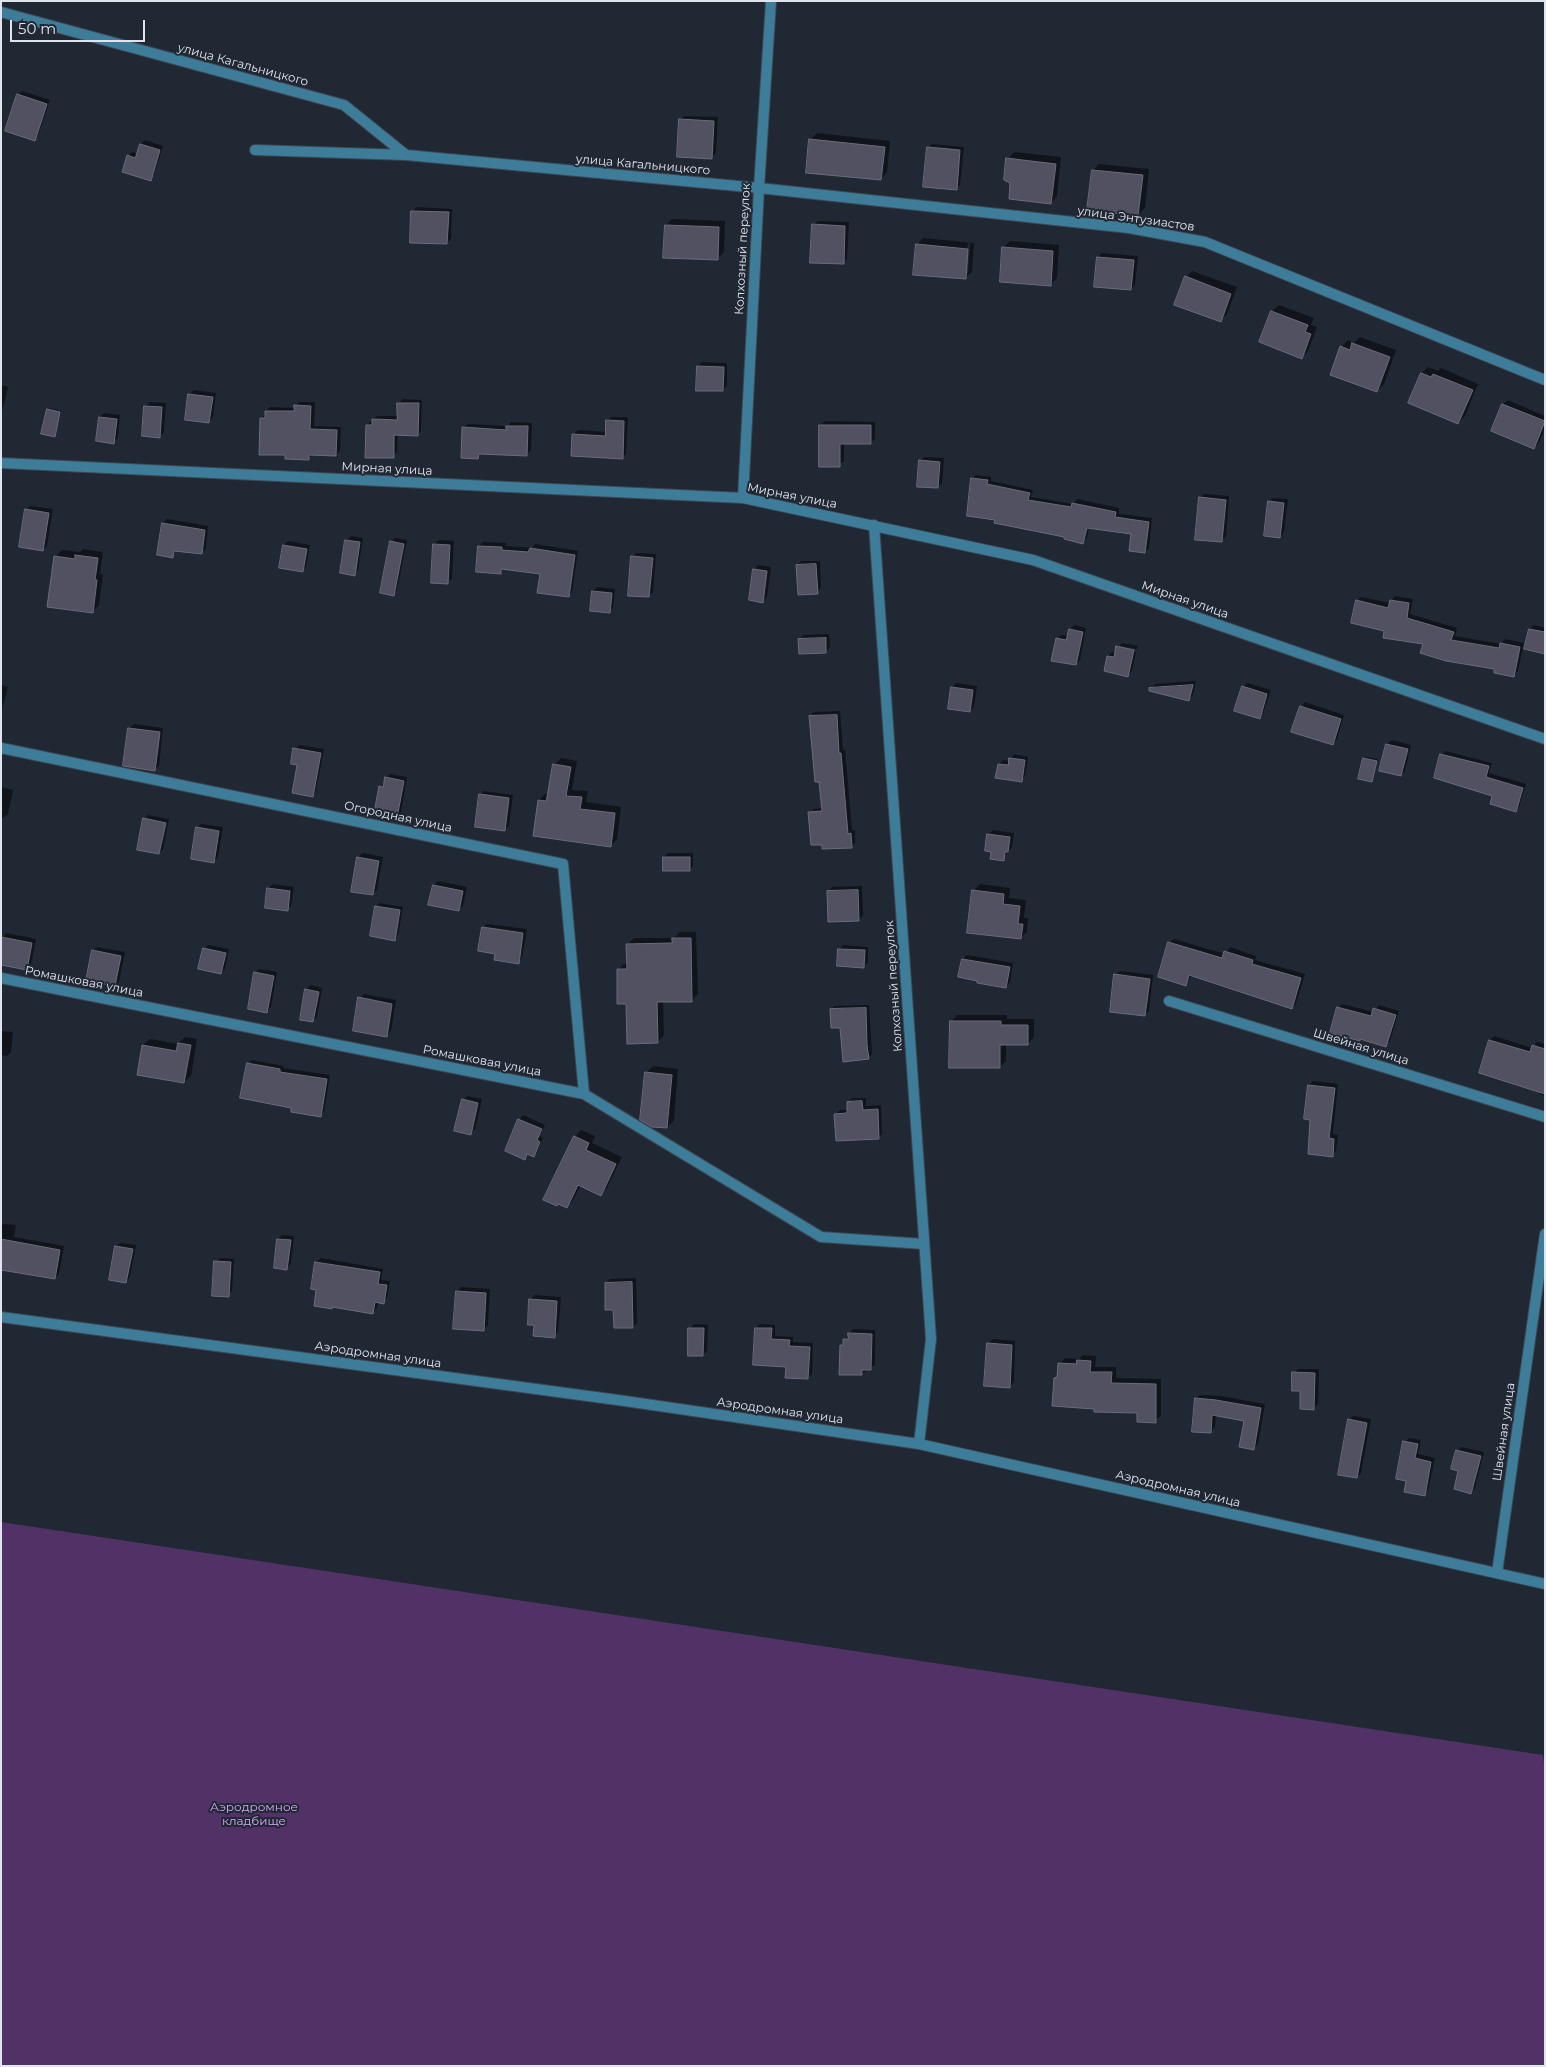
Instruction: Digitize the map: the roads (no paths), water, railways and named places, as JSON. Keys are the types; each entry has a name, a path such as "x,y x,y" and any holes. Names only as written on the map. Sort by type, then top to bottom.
{"street":[{"name":"Колхозный переулок","path":"743,498 758,188 771,1"},
{"name":"улица Кагальницкого","path":"1,12 344,106 406,155"},
{"name":"улица Кагальницкого","path":"255,150 406,155 758,188"},
{"name":"улица Энтузиастов","path":"758,188 1129,228 1204,242 1545,380"},
{"name":"Мирная улица","path":"1,463 743,498 1032,560 1545,739"},
{"name":"Колхозный переулок","path":"874,525 931,1339 919,1444"},
{"name":"Огородная улица","path":"1,748 563,864 584,1094"},
{"name":"Ромашковая улица","path":"1,978 584,1094 821,1237 924,1244"},
{"name":"Швейная улица","path":"1169,1001 1545,1118"},
{"name":"Швейная улица","path":"1496,1573 1545,1234"},
{"name":"Аэродромная улица","path":"1,1317 625,1401 919,1444 1545,1584"}],"park label":[{"name":"Аэродромное кладбище","path":"254,1814"}]}
